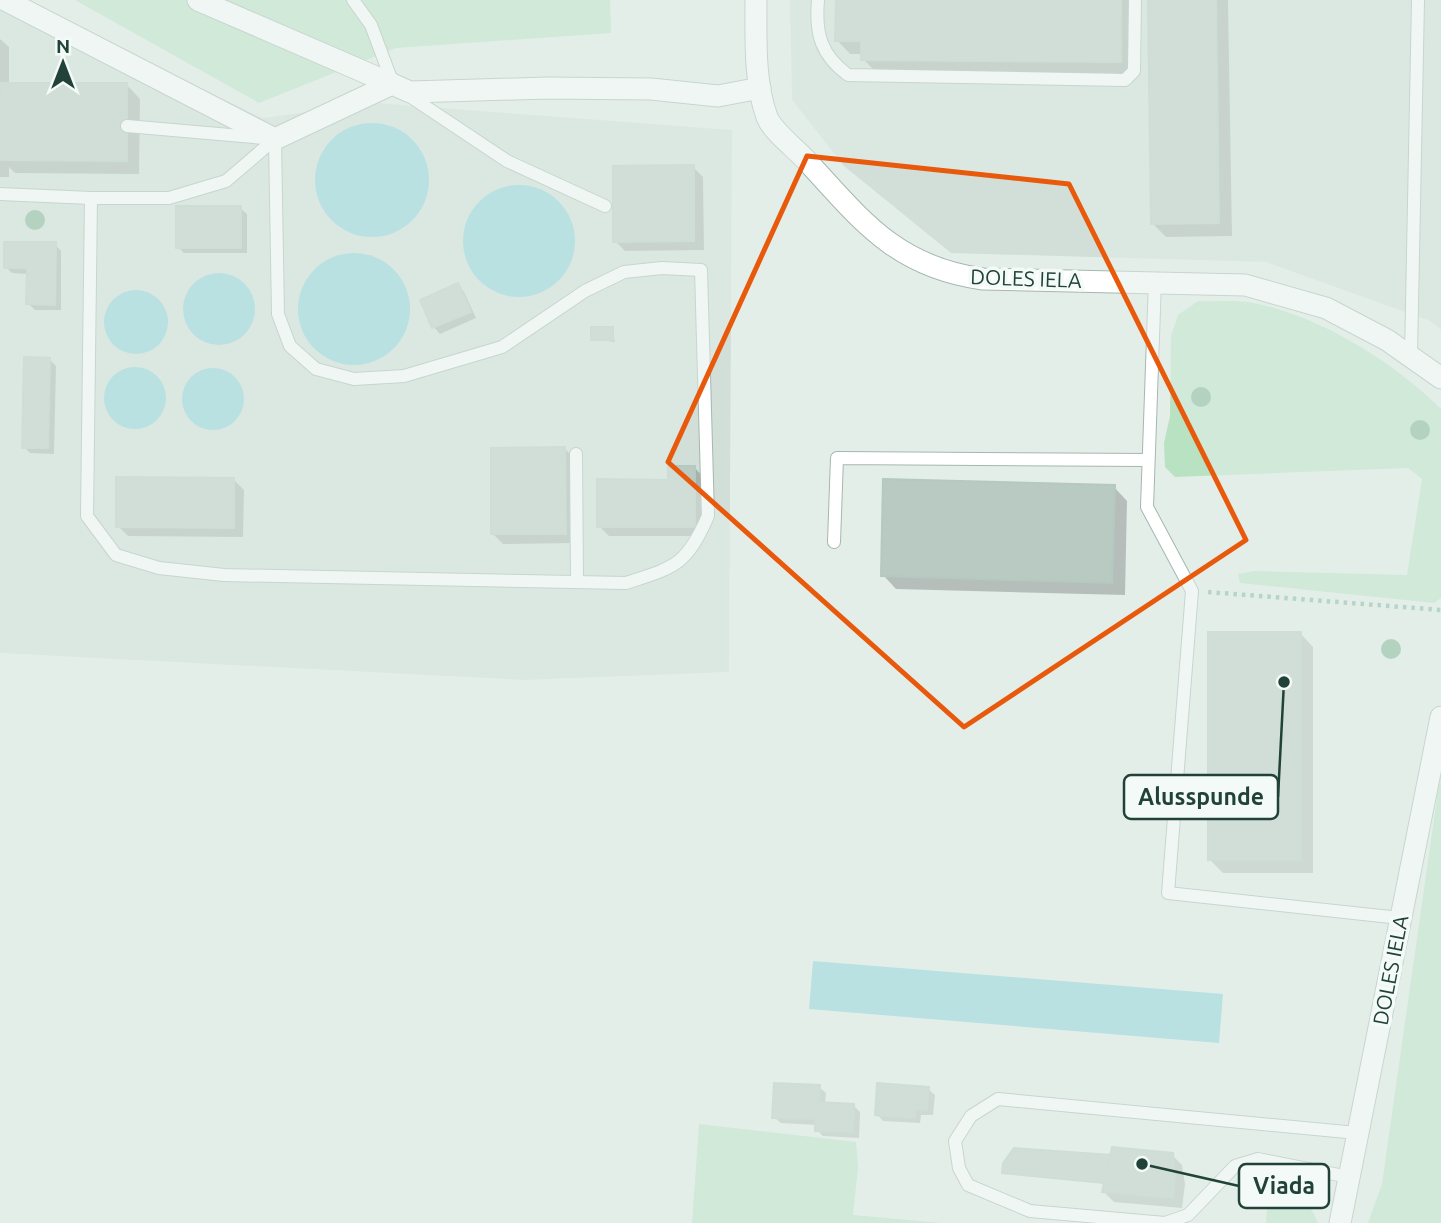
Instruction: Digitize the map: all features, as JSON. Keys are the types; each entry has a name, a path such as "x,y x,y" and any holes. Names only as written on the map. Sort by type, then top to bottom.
{"street":[{"path":"5,0 275,139 392,84"},
{"path":"198,0 410,92 547,88 651,89 718,96 760,88"},
{"name":"DOLES IELA","path":"757,0 760,88 768,120 853,211 888,244 922,264 951,275 983,279 1245,285 1289,295 1326,308 1411,356 1441,377"},
{"name":"DOLES IELA","path":"1340,1223 1441,717"}],"lane":[{"path":"353,0 371,25 392,84 507,161 605,206"},
{"path":"818,0 817,38 832,63 848,75 1125,80 1134,71 1135,0"},
{"path":"1411,356 1418,0"},
{"path":"127,126 275,139"},
{"path":"0,194 169,198 226,181 275,139"},
{"path":"91,198 87,516 116,555 159,568 224,575 625,583 669,569 694,548 708,516 701,270 662,268 624,272 584,291 502,347 404,376 354,379 316,369 290,346 278,314 275,139"},
{"path":"1154,281 1147,506 1192,591 1168,893 1400,918"},
{"path":"576,454 577,581"},
{"path":"834,542 837,458 1148,460"},
{"path":"1349,1177 1258,1159 1235,1166 1188,1215 1165,1223 1030,1211 968,1185 958,1168 955,1140 971,1116 998,1099 1357,1133"}],"path":[{"path":"1192,591 1441,611"}],"highlighted area":[{"path":"807,156 1069,184 1246,540 964,727 668,462"}],"shaded area":[{"path":"0,0 16,0 262,118 376,103 732,130 729,672 525,680 0,653"},
{"path":"790,0 1441,0 1441,330 1430,321 1266,262 951,253 844,166 792,100"}],"green space":[{"path":"75,0 610,0 611,33 396,48 259,103"},
{"path":"1198,301 1247,302 1299,316 1377,357 1441,409 1441,598 1434,603 1240,583 1238,574 1255,571 1407,575 1422,479 1408,468 1175,477 1165,467 1164,443 1170,416 1171,336 1178,315"},
{"path":"1441,770 1441,1223 1368,1223 1382,1184"},
{"path":"699,1124 856,1142 858,1168 853,1215 942,1223 692,1223"},
{"path":"1247,1176 1269,1179 1290,1188 1307,1203 1318,1223 1266,1223 1268,1199 1253,1198 1241,1192 1240,1183"}],"water":[{"path":"372,123 394,127 412,140 425,158 429,180 425,202 412,220 394,233 372,237 350,233 332,220 319,202 315,180 319,158 332,140 350,127"},
{"path":"519,185 540,189 559,201 571,220 575,241 571,262 559,281 540,293 519,297 498,293 479,281 467,262 463,241 467,220 479,201 498,189"},
{"path":"354,253 375,257 394,269 406,288 410,309 406,330 394,349 375,361 354,365 333,361 314,349 302,330 298,309 302,288 314,269 333,257"},
{"path":"219,273 239,279 249,289 255,309 249,329 239,339 219,345 199,339 189,329 183,309 189,289 199,279"},
{"path":"136,290 148,292 159,299 166,310 166,334 159,345 148,352 136,354 124,352 113,345 106,334 104,322 106,310 113,299 124,292"},
{"path":"135,367 157,376 166,398 157,420 135,429 113,420 104,398 113,376"},
{"path":"213,368 235,377 244,399 235,421 213,430 191,421 182,399 191,377"},
{"path":"813,961 1223,994 1219,1043 809,1009"}],"building":[{"path":"836,0 1121,0 1121,62 861,60 861,41 835,41"},
{"path":"1148,0 1216,0 1219,223 1151,224"},
{"path":"1,83 127,83 127,161 0,160"},
{"path":"694,165 694,241 613,242 613,166"},
{"path":"176,206 241,206 241,248 176,248"},
{"path":"4,242 56,242 55,305 26,304 27,268 4,268"},
{"path":"458,283 471,312 432,328 420,300"},
{"path":"591,327 613,327 613,340 591,340"},
{"path":"24,357 50,358 48,448 22,448"},
{"path":"565,447 566,534 491,534 491,448"},
{"path":"668,466 695,466 695,527 597,527 597,479 668,480"},
{"path":"116,477 234,478 234,528 116,527"},
{"path":"883,479 1115,485 1112,583 881,576"},
{"path":"1208,632 1301,632 1301,860 1208,860"},
{"path":"774,1083 820,1085 819,1102 854,1104 853,1132 815,1131 815,1119 772,1118"},
{"path":"877,1083 929,1087 927,1110 915,1109 915,1118 875,1115"},
{"path":"1112,1147 1173,1153 1173,1198 1102,1192"},
{"path":"1014,1148 1111,1155 1104,1183 1002,1173 1003,1163"}],"place":[{"name":"Alusspunde","path":"1284,682"},
{"name":"Viada","path":"1142,1164"}]}
